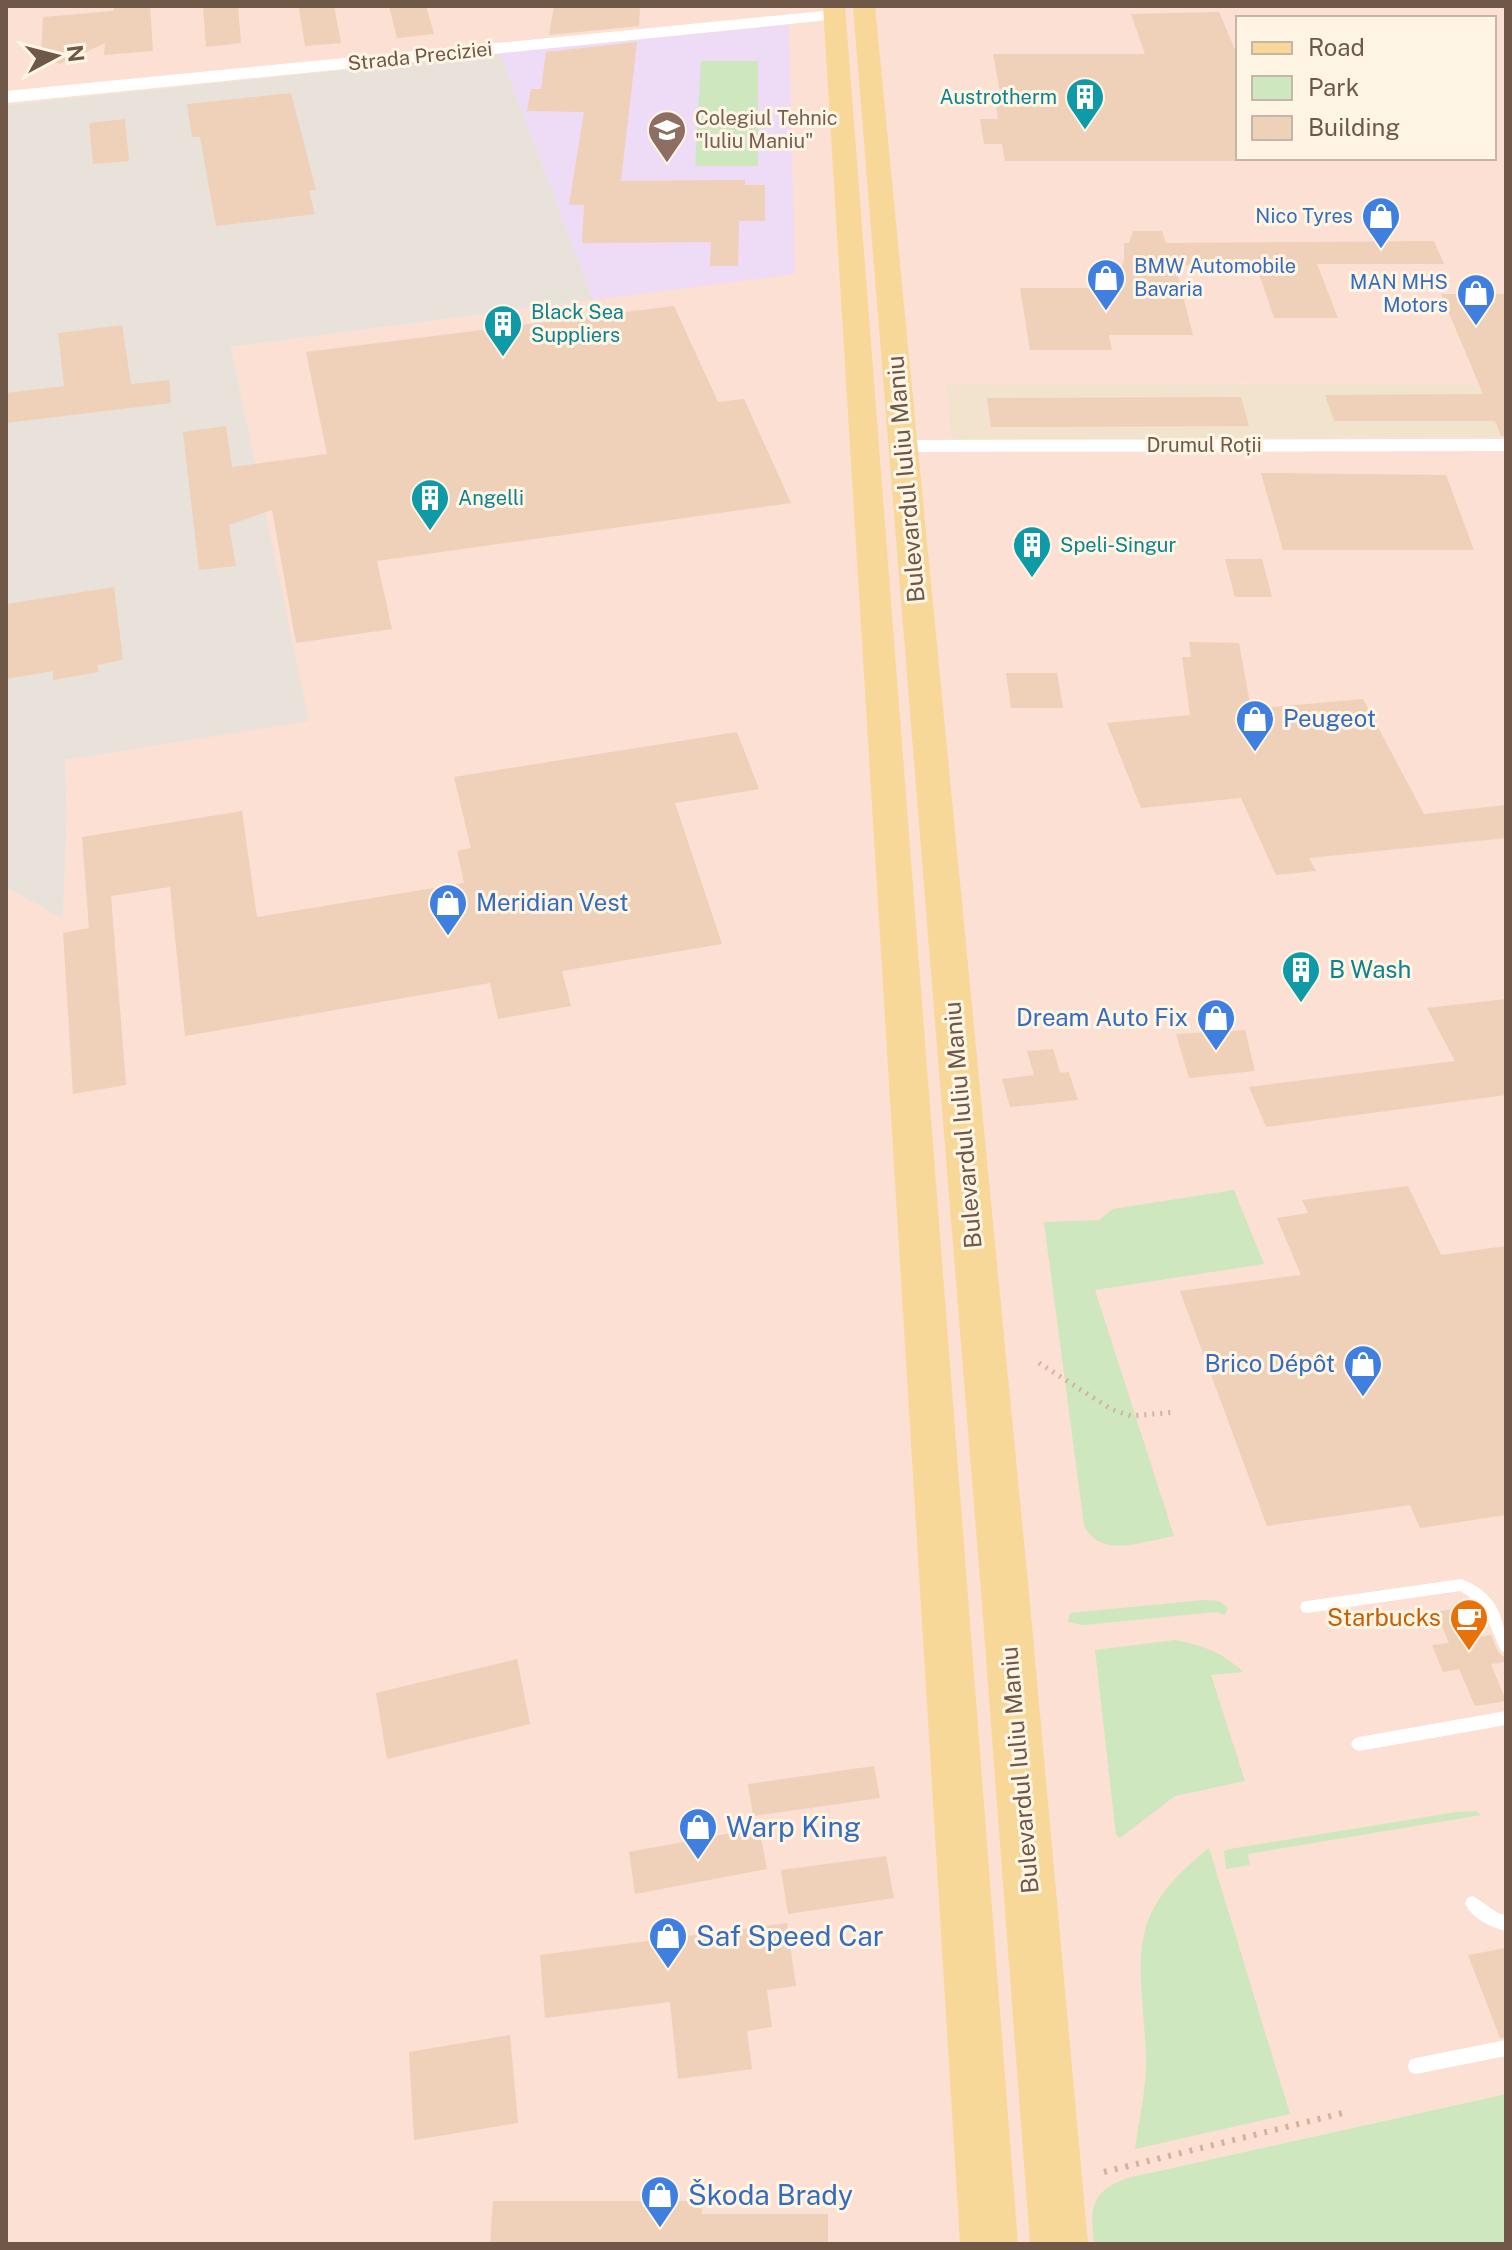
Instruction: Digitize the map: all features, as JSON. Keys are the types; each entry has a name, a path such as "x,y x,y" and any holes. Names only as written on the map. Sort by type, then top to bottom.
{"main road":[{"name":"Bulevardul Iuliu Maniu","path":"864,6 1008,1629 1059,2244"},
{"name":"Bulevardul Iuliu Maniu","path":"834,10 989,2244"},
{"path":"841,111 858,113 863,122 867,154 879,170"},
{"path":"901,941 924,978 951,998"},
{"path":"947,1634 1008,1629"}],"street":[{"name":"Strada Preciziei","path":"6,97 834,10"},
{"name":"Drumul Roții","path":"903,446 1506,445"}],"lane":[{"path":"1307,1607 1461,1585 1481,1594 1506,1646"},
{"path":"1359,1744 1506,1718"},
{"path":"1473,1904 1494,1920 1506,1923"},
{"path":"1416,2066 1506,2048"}],"path":[{"path":"1039,1363 1111,1409 1131,1416 1176,1412"},
{"path":"1104,2172 1347,2112"}],"shaded area":[{"path":"6,6 1506,6 1506,383 945,384 951,440 1506,437 1506,2094 1149,2173 1156,2244 6,2244 6,887 63,918 67,814 65,760 308,720 231,347 592,300 499,53 6,105"},
{"name":"Colegiul Tehnic \"Iuliu Maniu\"","path":"789,25 795,274 593,300 500,53"},
{"path":"500,53 593,300 231,347 309,721 65,760 67,814 63,919 6,887 6,105"},
{"path":"1506,383 1506,437 951,440 945,384"}],"green space":[{"path":"701,61 758,61 758,166 695,166"},
{"path":"1234,1190 1264,1264 1095,1290 1174,1536 1124,1546 1101,1542 1091,1536 1084,1525 1044,1222 1099,1220 1113,1209"},
{"path":"1219,1601 1228,1608 1225,1615 1216,1612 1084,1625 1068,1622 1070,1613"},
{"path":"1175,1640 1212,1651 1243,1672 1211,1675 1245,1781 1175,1796 1120,1838 1116,1835 1095,1650"},
{"path":"1476,1811 1481,1815 1248,1854 1250,1865 1226,1869 1224,1851 1230,1849"},
{"path":"1209,1848 1290,2114 1135,2149 1146,2068 1141,1966 1143,1942 1149,1919 1161,1896"},
{"path":"1506,2094 1506,2243 1094,2244 1092,2220 1095,2203 1106,2189 1127,2178"}],"building":[{"path":"114,6 150,6 153,51 104,55 105,43 60,64 41,57 43,17 114,11"},
{"path":"203,6 238,6 241,43 206,47"},
{"path":"334,6 341,43 305,46 299,8"},
{"path":"389,6 426,6 434,34 397,38"},
{"path":"554,6 640,6 639,26 549,35"},
{"path":"1219,12 1236,52 1238,161 1005,161 1002,144 984,144 980,119 998,119 996,104 1002,104 993,54 1145,54 1131,14"},
{"path":"637,42 621,181 745,180 745,185 765,185 765,221 739,221 738,266 710,266 711,242 582,243 584,205 569,205 584,112 527,111 531,89 541,89 546,52"},
{"path":"291,93 316,190 309,191 315,214 216,226 200,137 192,137 187,104"},
{"path":"125,119 129,161 93,164 89,123"},
{"path":"1133,231 1162,231 1166,243 1434,241 1444,264 1317,264 1338,318 1274,318 1256,265 1175,265 1193,335 1109,335 1112,350 1030,350 1020,288 1115,288 1124,260 1124,243 1129,243"},
{"path":"1441,294 1506,294 1506,436 1501,436 1495,421 1334,421 1325,395 1483,394"},
{"path":"674,306 718,402 744,399 791,503 377,561 392,629 296,643 272,510 229,525 236,566 199,570 183,432 226,426 232,467 327,454 306,352"},
{"path":"122,325 131,384 169,380 171,403 6,423 6,393 64,386 58,333"},
{"path":"1241,397 1249,426 991,427 987,398"},
{"path":"1261,473 1446,475 1474,550 1283,550"},
{"path":"1225,559 1262,559 1272,597 1235,597"},
{"path":"114,587 123,660 97,665 99,672 53,680 53,671 6,679 6,604"},
{"path":"1189,642 1239,643 1251,709 1363,699 1424,814 1506,805 1506,838 1309,858 1316,871 1276,875 1241,798 1141,808 1107,723 1190,715 1182,657 1191,657"},
{"path":"1006,673 1057,673 1063,708 1011,708"},
{"path":"737,732 759,789 675,803 722,944 562,971 571,1006 498,1019 490,983 185,1036 170,887 111,896 126,1085 73,1094 63,933 89,928 82,837 242,811 257,917 464,883 457,851 471,848 454,777"},
{"path":"1506,999 1506,1095 1266,1127 1249,1087 1455,1061 1427,1008"},
{"name":"Dream Auto Fix","path":"1245,1030 1255,1071 1189,1078 1176,1034"},
{"path":"1053,1049 1060,1073 1069,1072 1078,1100 1010,1107 1002,1079 1034,1075 1027,1051"},
{"name":"Brico Dépôt","path":"1408,1186 1441,1255 1506,1246 1506,1515 1420,1528 1410,1505 1267,1526 1180,1291 1301,1275 1277,1218 1308,1213 1302,1200"},
{"name":"Starbucks","path":"1465,1607 1478,1637 1491,1635 1498,1652 1506,1659 1506,1662 1491,1664 1506,1701 1475,1706 1459,1669 1443,1672 1432,1645 1449,1643 1436,1612"},
{"path":"517,1659 530,1724 387,1759 376,1693"},
{"path":"874,1766 880,1798 753,1816 748,1784"},
{"name":"Warp King","path":"759,1828 767,1869 635,1894 629,1852"},
{"path":"886,1856 894,1898 788,1914 781,1870"},
{"name":"Saf Speed Car","path":"787,1923 796,1986 767,1990 772,2027 747,2031 752,2069 678,2079 670,2002 545,2018 540,1955"},
{"path":"1506,1948 1506,2037 1500,2038 1468,1955"},
{"path":"510,2035 518,2123 414,2140 409,2052"},
{"name":"Škoda Brady","path":"493,2201 702,2201 702,2214 828,2214 828,2244 490,2244"}],"place":[{"name":"Austrotherm","path":"1085,131"},
{"name":"Colegiul Tehnic \"Iuliu Maniu\"","path":"667,164"},
{"name":"Nico Tyres","path":"1381,250"},
{"name":"BMW Automobile Bavaria","path":"1106,312"},
{"name":"MAN MHS Motors","path":"1476,327"},
{"name":"Black Sea Suppliers","path":"503,358"},
{"name":"Angelli","path":"430,532"},
{"name":"Speli-Singur","path":"1032,579"},
{"name":"Peugeot","path":"1255,753"},
{"name":"Meridian Vest","path":"448,937"},
{"name":"B Wash","path":"1301,1004"},
{"name":"Dream Auto Fix","path":"1216,1052"},
{"name":"Brico Dépôt","path":"1363,1398"},
{"name":"Starbucks","path":"1469,1652"},
{"name":"Warp King","path":"698,1861"},
{"name":"Saf Speed Car","path":"668,1970"},
{"name":"Škoda Brady","path":"660,2229"}]}
